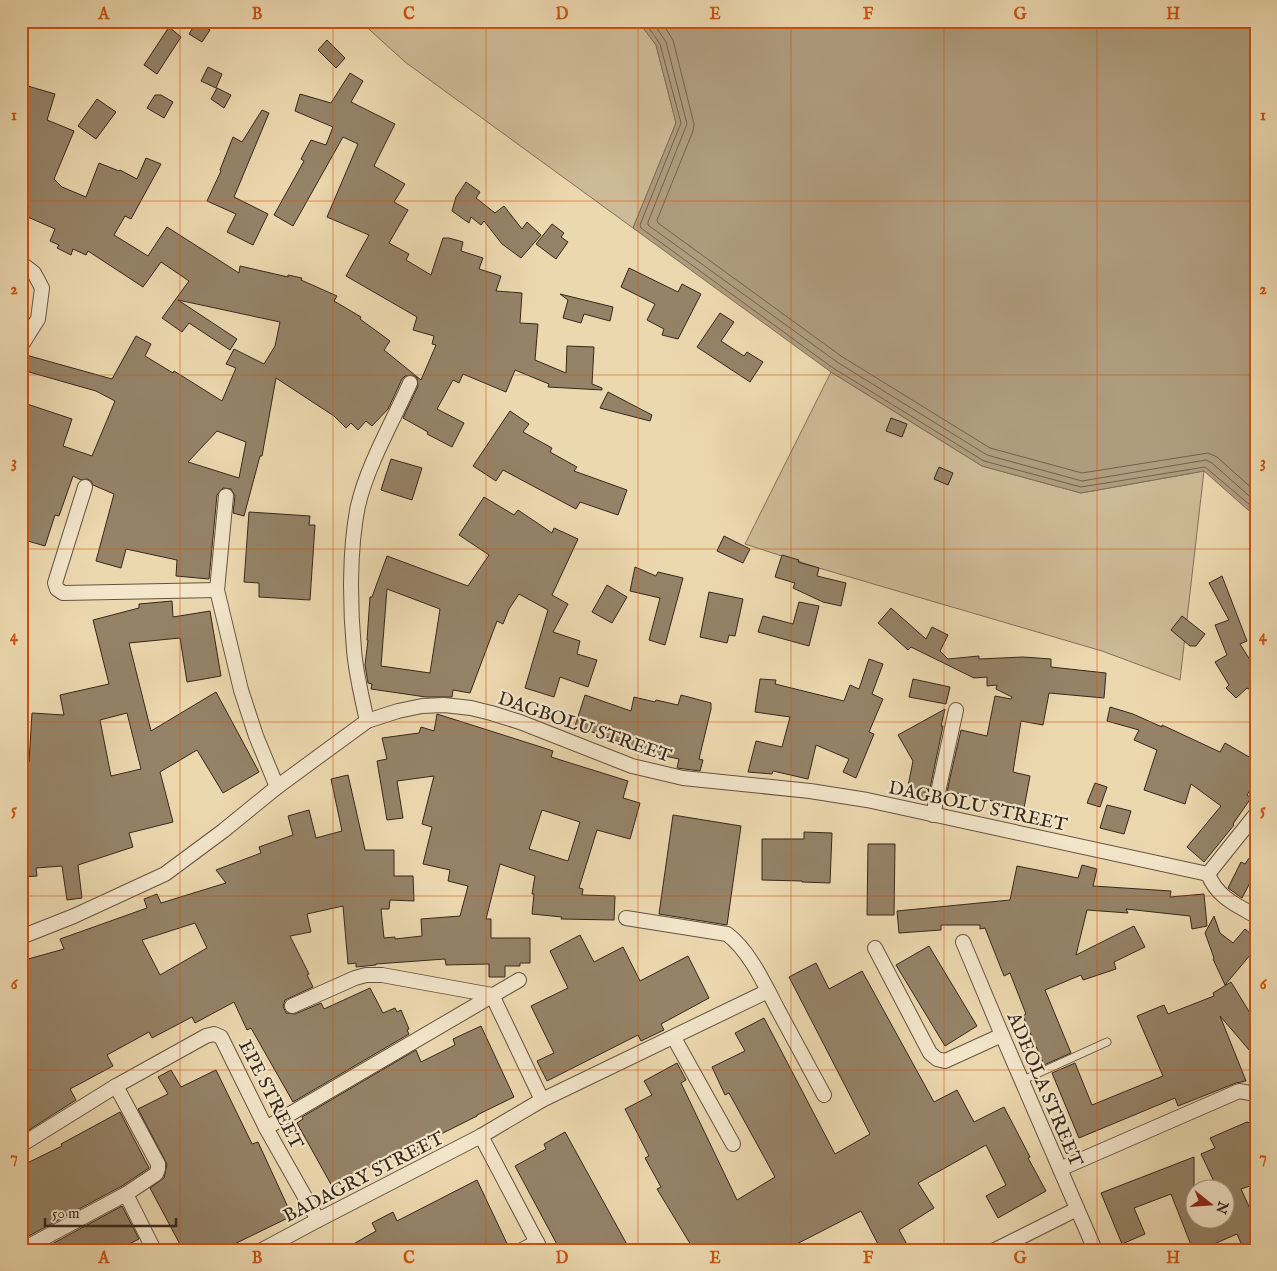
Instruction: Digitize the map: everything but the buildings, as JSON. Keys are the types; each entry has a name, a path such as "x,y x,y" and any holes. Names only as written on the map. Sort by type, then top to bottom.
{"street":[{"path":"21,263 34,273 42,288 38,319 21,346"},
{"path":"367,721 354,651 353,542 358,505 368,473 410,384"},
{"path":"86,487 55,583 57,589 64,593 217,590"},
{"path":"226,496 217,590 241,690 256,736 277,787"},
{"name":"DAGBOLU STREET","path":"21,936 74,916 164,874 367,721 422,706 444,705 471,708 520,722 632,766 683,778 810,791 867,800 1208,874"},
{"path":"932,815 956,710"},
{"path":"1256,814 1208,874 1212,885 1223,897 1256,916"},
{"path":"626,918 727,934 741,946 768,991 824,1095"},
{"name":"ADEOLA STREET","path":"963,942 1095,1250"},
{"path":"875,948 930,1053 936,1059 945,1061 1002,1035"},
{"path":"292,1006 366,975 382,976 492,995"},
{"path":"266,1128 520,980"},
{"name":"BADAGRY STREET","path":"262,1250 482,1136 542,1100 768,991"},
{"path":"492,995 542,1100"},
{"name":"EPE STREET","path":"116,1086 206,1036 214,1034 221,1037 266,1128 318,1220"},
{"path":"674,1038 733,1144"},
{"path":"21,1145 116,1086 158,1164 156,1174 126,1194 30,1246"},
{"path":"1060,1169 1238,1091 1256,1094"},
{"path":"482,1136 539,1246 522,1250"},
{"path":"126,1194 154,1250"},
{"path":"995,1250 1078,1209"}],"lane":[{"path":"1022,1081 1107,1042"}],"shaded area":[{"path":"360,21 638,21 656,45 676,123 633,228 405,62"},
{"path":"831,372 982,466 1081,493 1204,471 1180,680 1102,651 819,568 745,544"}],"water":[{"path":"638,21 1256,21 1256,517 1204,471 1081,493 982,466 831,372 633,228 676,123 656,45"}]}
